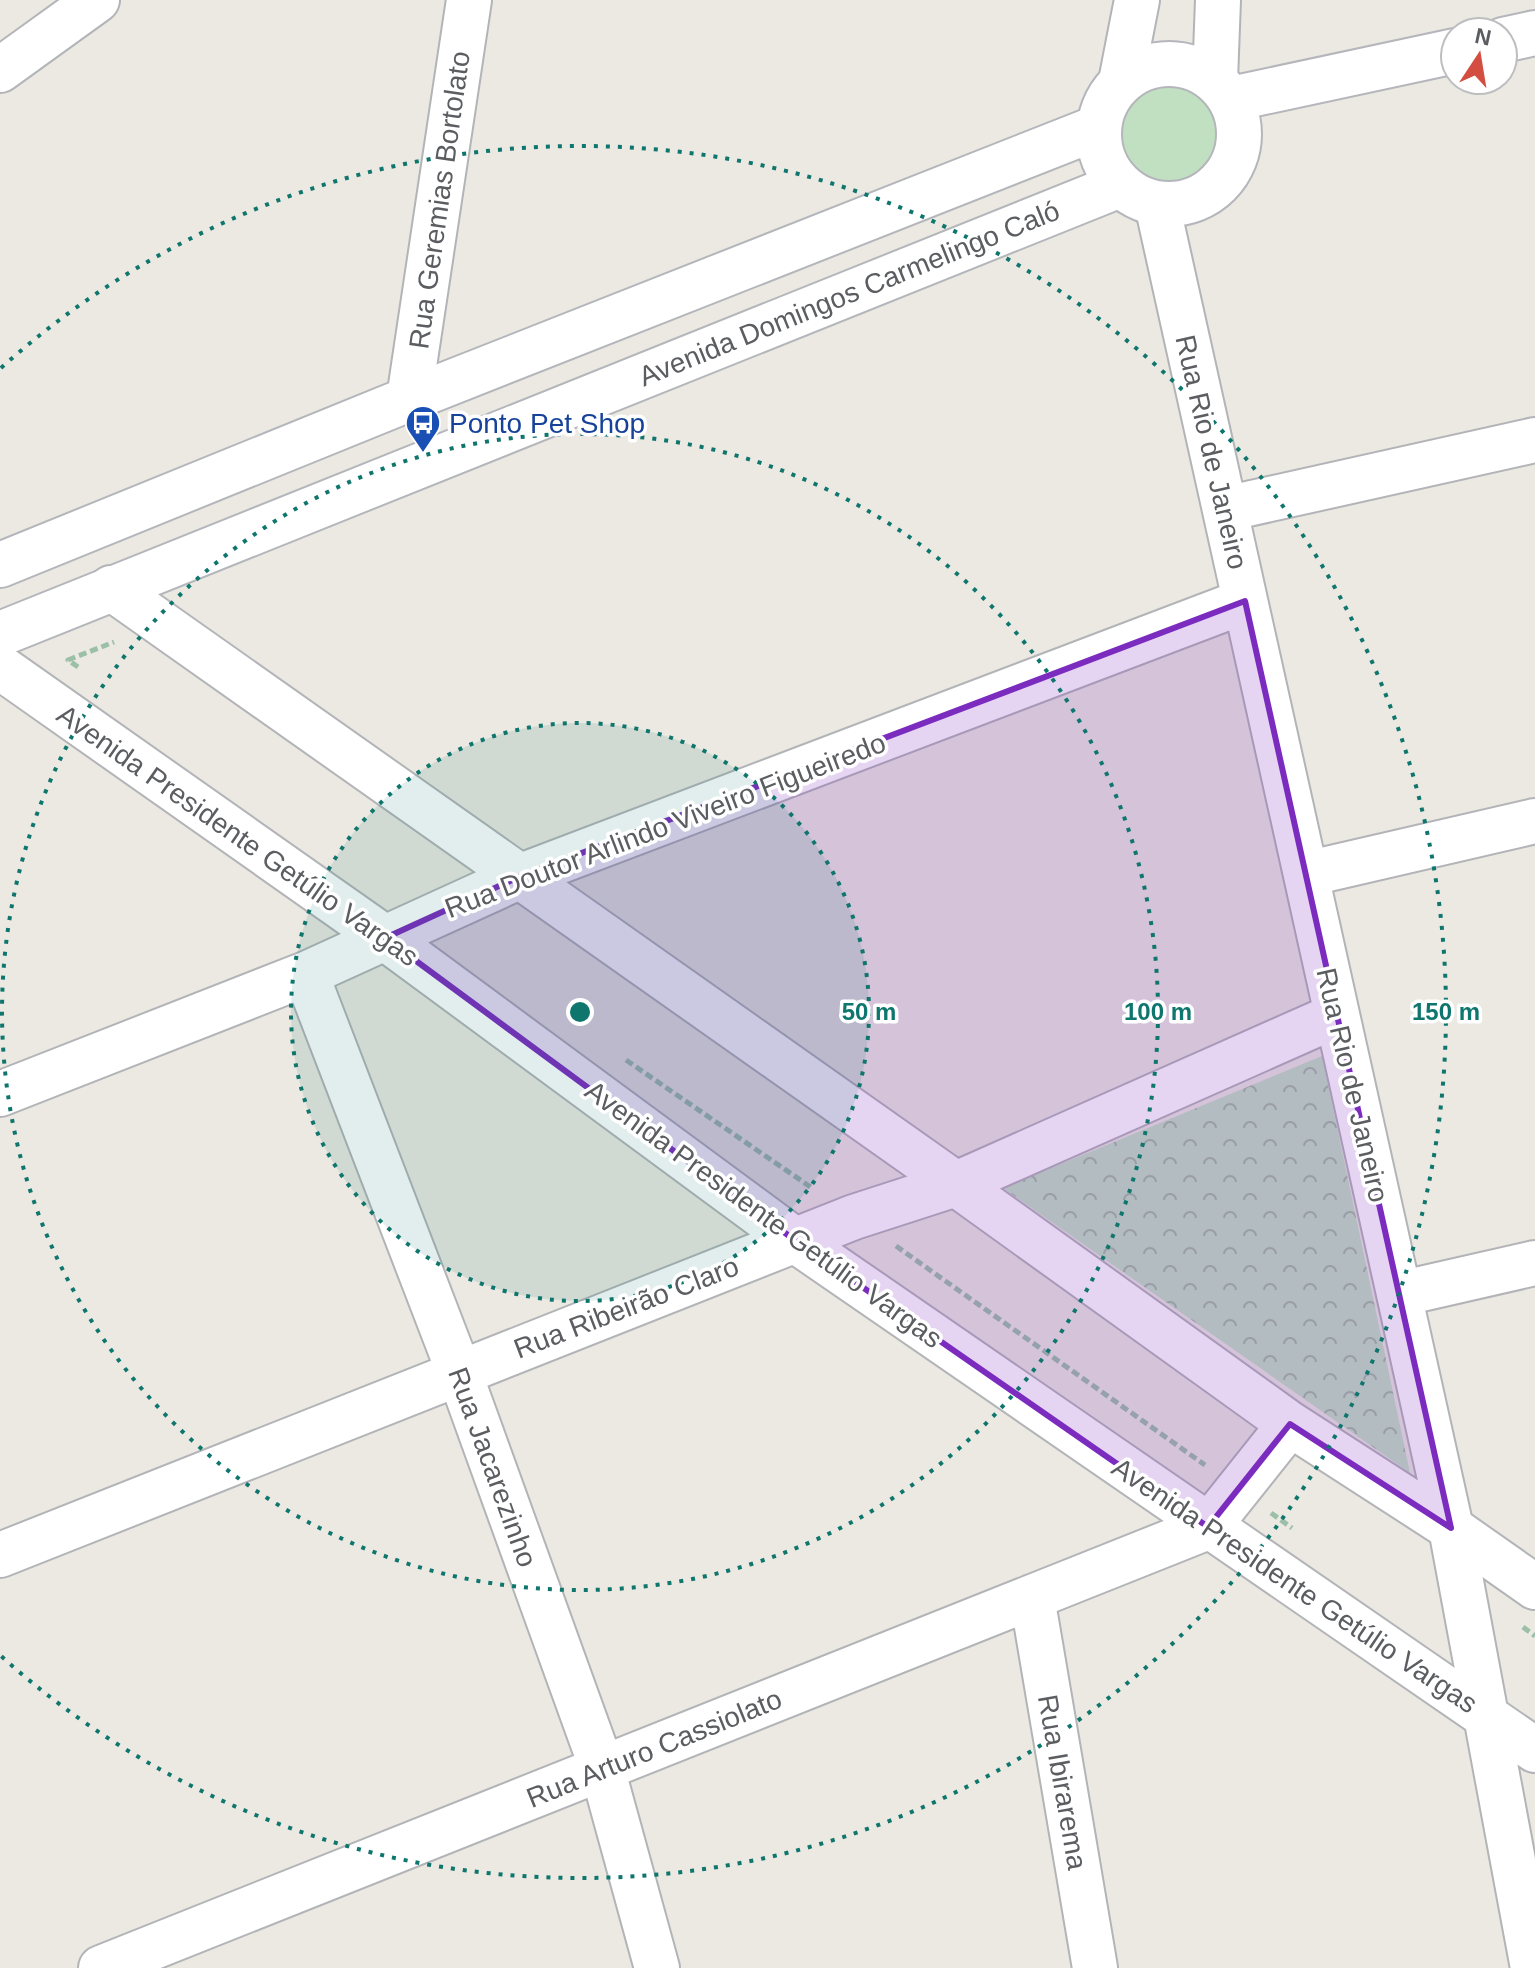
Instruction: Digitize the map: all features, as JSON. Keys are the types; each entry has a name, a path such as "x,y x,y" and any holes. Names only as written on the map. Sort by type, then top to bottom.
{"street":[{"path":"0,70 97,0"},
{"name":"Rua Geremias Bortolato","path":"409,399 469,0"},
{"path":"1121,82 1137,0"},
{"path":"1218,0 1223,90 1239,123 1239,150 1228,174 1209,193 1184,204 1138,195 1107,168 1099,148 1099,127 1106,103 1121,82 1142,68 1167,63 1193,67 1223,90 1439,54"},
{"path":"7,568 409,399 1099,127"},
{"name":"Rua Rio de Janeiro","path":"1138,195 1225,509 1451,1528 1533,1968"},
{"name":"Avenida Domingos Carmelingo Caló","path":"0,634 111,588 1138,195"},
{"path":"1225,509 1535,440"},
{"path":"111,588 956,1184 1290,1424 1451,1528 1535,1587"},
{"name":"Rua Doutor Arlindo Viveiro Figueiredo","path":"0,1094 306,974 521,876 1245,601"},
{"name":"Avenida Presidente Getúlio Vargas","path":"0,667 385,938 796,1241 1535,1750"},
{"path":"1306,874 1535,821"},
{"name":"Rua Jacarezinho","path":"306,974 459,1372 602,1768 657,1968"},
{"name":"Rua Ribeirão Claro","path":"0,1555 854,1217 956,1184 1337,1015"},
{"path":"1399,1294 1535,1263"},
{"path":"1208,1527 1290,1424"},
{"name":"Rua Arturo Cassiolato","path":"101,1968 1208,1527"},
{"name":"Rua Ibirarema","path":"1032,1597 1095,1968"}],"path":[{"path":"81,669 68,660 120,639"},
{"path":"615,1053 854,1217 1300,1534"},
{"path":"1462,1584 1535,1636"}],"highlighted area":[{"path":"1245,601 1451,1528 1290,1424 1208,1527 796,1241 385,938 521,876"}],"green space":[{"path":"1171,81 1191,85 1207,96 1218,112 1222,132 1218,152 1207,168 1191,179 1171,183 1151,179 1135,168 1124,152 1120,132 1124,112 1135,96 1151,85"},
{"path":"1322,1056 1410,1473 1003,1188"}],"place":[{"name":"Ponto Pet Shop","path":"423,454"}]}
